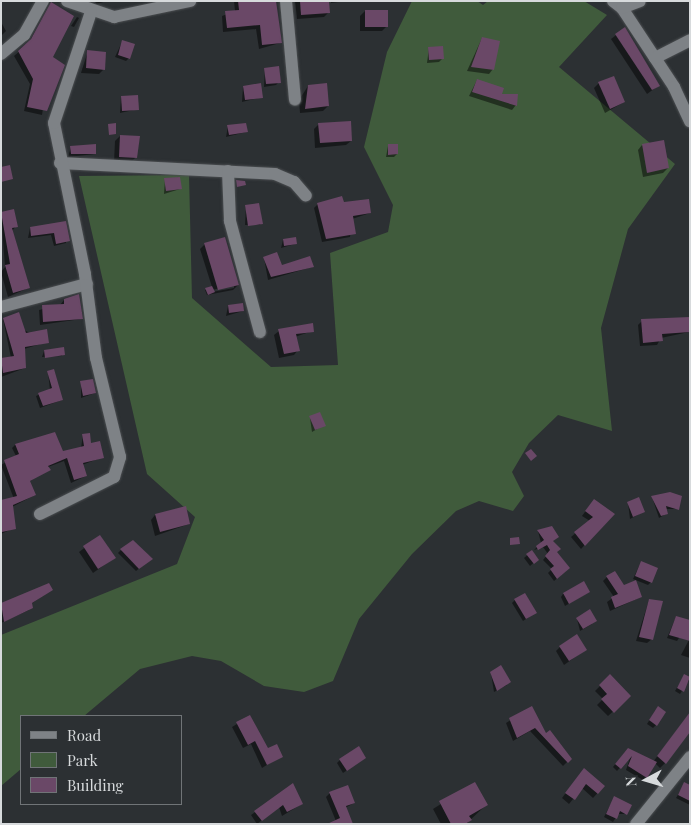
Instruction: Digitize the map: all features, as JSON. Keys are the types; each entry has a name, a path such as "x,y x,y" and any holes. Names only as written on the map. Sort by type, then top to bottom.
{"street":[{"path":"1,54 24,35 43,1"},
{"path":"67,1 90,12 114,17 151,7 190,1"},
{"path":"286,1 295,100"},
{"path":"640,1 618,4 655,58 690,121"},
{"path":"40,514 114,477 118,469 120,457 96,358 86,284 60,163 55,109 90,12"},
{"path":"655,58 690,40"},
{"path":"60,163 275,174 294,182 306,196"},
{"path":"228,171 230,221 260,332"},
{"path":"1,307 86,284"},
{"path":"636,824 690,757"}],"green space":[{"path":"412,1 477,1 483,5 488,1 584,1 607,15 559,67 675,164 628,229 601,328 612,431 558,415 529,443 512,472 524,496 513,511 479,501 456,511 412,554 359,619 333,681 304,692 264,686 221,661 192,656 140,669 85,715 20,715 20,770 1,786 1,635 177,564 195,517 147,474 79,176 189,175 192,298 271,367 338,365 330,253 388,232 393,205 364,147 387,52"}],"building":[{"path":"238,1 276,1 282,43 262,45 260,25 227,28 225,11 239,10"},
{"path":"300,1 329,1 330,13 301,15"},
{"path":"51,2 74,16 53,57 65,65 47,111 27,107 33,79 18,51 31,39"},
{"path":"365,10 388,10 388,27 365,27"},
{"path":"625,27 660,86 652,90 615,34"},
{"path":"482,37 500,41 494,70 471,67"},
{"path":"122,40 135,44 130,59 118,55"},
{"path":"443,46 444,59 429,60 428,47"},
{"path":"87,50 106,52 105,70 86,68"},
{"path":"279,66 281,83 266,84 264,68"},
{"path":"614,76 625,102 610,109 598,82"},
{"path":"477,79 504,88 502,94 518,94 517,106 472,92"},
{"path":"261,83 263,98 245,100 243,86"},
{"path":"327,83 329,106 305,109 308,85"},
{"path":"138,95 139,110 122,111 121,96"},
{"path":"351,121 352,141 320,143 318,123"},
{"path":"116,123 116,134 109,135 108,124"},
{"path":"246,123 248,132 229,135 227,125"},
{"path":"120,135 140,136 137,158 119,157"},
{"path":"664,140 669,168 647,173 642,144"},
{"path":"96,144 96,154 71,154 70,146"},
{"path":"388,144 398,144 398,154 388,155"},
{"path":"10,165 13,179 1,182 1,167"},
{"path":"180,177 182,189 166,191 164,178"},
{"path":"236,180 245,181 246,185 237,187"},
{"path":"342,196 344,202 369,199 371,213 353,216 356,234 326,239 317,203"},
{"path":"259,203 263,224 248,226 245,205"},
{"path":"14,209 18,227 12,228 30,288 13,293 5,265 10,264 1,212"},
{"path":"66,221 70,241 56,244 54,233 31,236 30,227"},
{"path":"225,237 239,285 218,290 204,243"},
{"path":"296,237 297,244 284,246 283,239"},
{"path":"277,252 282,265 310,256 314,267 271,277 263,257"},
{"path":"212,286 215,292 208,295 205,288"},
{"path":"79,294 83,319 43,322 42,305 64,304 64,299"},
{"path":"243,303 244,311 229,313 228,305"},
{"path":"19,312 26,333 47,329 49,343 25,347 26,368 3,373 1,358 14,356 3,318"},
{"path":"690,317 690,332 662,334 663,341 643,343 641,319"},
{"path":"313,323 314,332 296,334 300,351 284,354 278,329"},
{"path":"64,347 65,355 45,358 44,350"},
{"path":"54,369 63,400 43,406 38,393 52,388 47,371"},
{"path":"93,379 96,393 83,396 80,381"},
{"path":"320,412 326,426 315,430 309,416"},
{"path":"55,432 63,451 84,446 82,434 90,433 91,443 100,441 104,458 83,463 87,476 74,480 67,458 48,466 51,470 30,481 36,495 13,505 16,529 2,532 1,500 17,496 4,460 19,454 15,444"},
{"path":"531,449 537,456 531,461 525,453"},
{"path":"670,492 682,496 679,510 666,506 668,514 661,516 651,496"},
{"path":"639,497 645,512 633,517 627,502"},
{"path":"594,499 615,514 585,546 574,532 593,517 585,511"},
{"path":"186,506 190,524 160,532 155,514"},
{"path":"552,526 559,537 553,541 561,549 557,552 570,568 557,579 550,569 554,566 545,556 550,550 547,545 538,550 536,546 544,540 537,530"},
{"path":"100,535 116,558 98,569 83,546"},
{"path":"519,537 520,544 510,545 510,538"},
{"path":"133,540 153,559 139,569 120,549"},
{"path":"532,550 539,560 534,564 526,554"},
{"path":"641,561 658,568 652,583 635,576"},
{"path":"615,571 624,585 636,580 642,597 615,608 611,597 618,594 606,576"},
{"path":"584,581 590,592 569,604 563,593"},
{"path":"49,583 53,590 32,603 33,608 4,622 1,603"},
{"path":"525,593 537,613 526,619 514,599"},
{"path":"649,599 663,601 653,640 639,637"},
{"path":"590,609 597,621 583,629 576,618"},
{"path":"676,616 690,620 690,641 669,635"},
{"path":"577,634 587,650 569,661 559,646"},
{"path":"501,665 511,682 497,691 490,672"},
{"path":"610,674 631,696 614,713 601,699 607,694 599,685"},
{"path":"684,674 690,677 684,692 677,688"},
{"path":"532,706 546,733 550,730 572,759 568,763 535,728 517,738 509,718"},
{"path":"658,706 666,712 657,726 649,720"},
{"path":"690,712 690,732 666,764 657,756"},
{"path":"250,715 268,748 277,744 283,757 267,765 255,741 248,745 236,722"},
{"path":"359,746 366,758 347,771 339,759"},
{"path":"628,748 657,762 647,778 628,766 632,756 621,769 615,764"},
{"path":"584,768 605,786 598,794 586,784 575,800 565,793"},
{"path":"475,782 488,805 469,816 472,820 465,824 451,824 439,801"},
{"path":"684,782 690,785 690,801 678,795"},
{"path":"293,783 303,804 287,812 283,805 262,821 254,811"},
{"path":"348,785 355,803 346,806 353,824 327,824 340,818 329,792"},
{"path":"614,796 632,805 627,815 620,811 617,819 606,814"}]}
